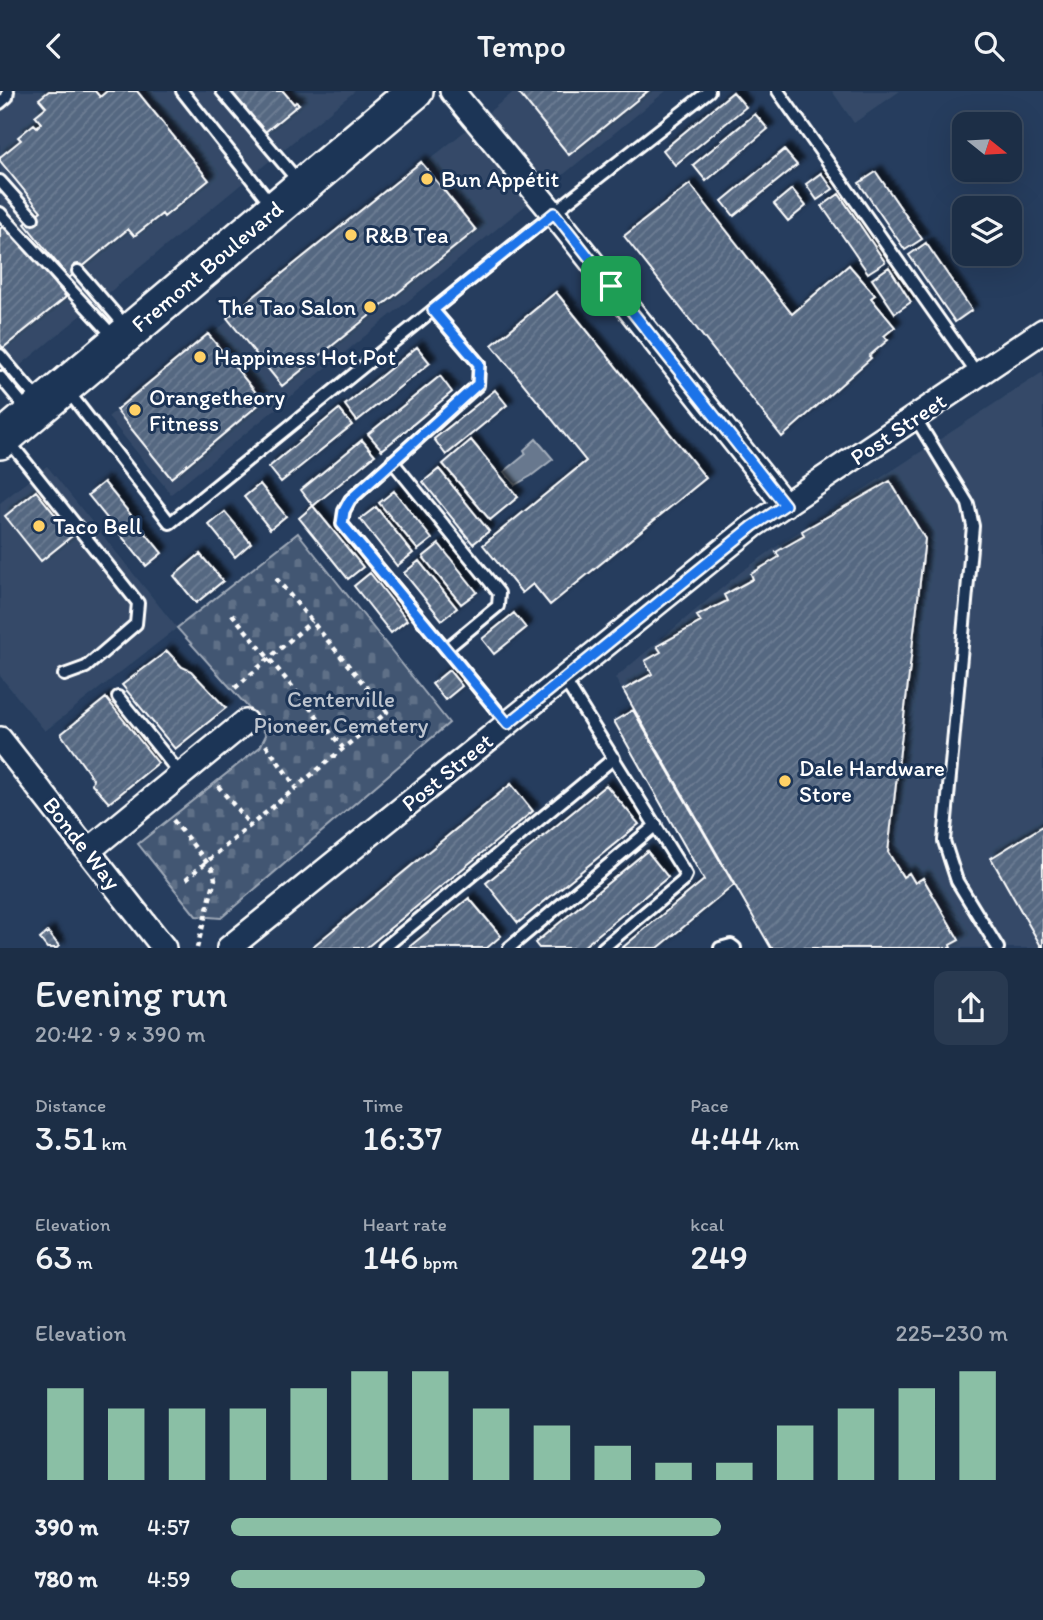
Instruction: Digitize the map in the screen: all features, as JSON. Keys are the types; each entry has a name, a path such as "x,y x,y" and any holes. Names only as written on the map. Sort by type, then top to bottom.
{"main road":[{"name":"Fremont Boulevard","path":"28,417 415,91"}],"street":[{"path":"452,91 554,213 785,505"},
{"name":"Post Street","path":"229,948 753,526 1043,331"},
{"path":"88,851 245,722"},
{"name":"Bonde Way","path":"0,739 164,948"}],"lane":[{"path":"0,103 8,97 8,91"},
{"path":"182,91 275,209"},
{"path":"222,91 303,186"},
{"path":"0,355 28,417 170,523 709,91"},
{"path":"778,91 978,375"},
{"path":"0,181 33,218"},
{"path":"0,213 124,336"},
{"path":"78,271 124,336"},
{"path":"433,310 479,364 478,384 350,500 344,511 342,524 508,724"},
{"path":"0,377 28,417 138,603 136,624 86,667 64,675"},
{"path":"915,417 968,504 973,526 944,841 957,881 998,948"},
{"path":"392,461 499,593 498,606 446,649"},
{"path":"564,679 686,875 683,881 603,948"},
{"path":"117,697 181,775"},
{"path":"384,948 614,758"},
{"path":"509,948 656,825"},
{"path":"720,948 735,948"}],"path":[{"path":"186,879 387,712 275,577"},
{"path":"232,614 343,749"},
{"path":"235,688 312,621"},
{"path":"266,745 296,787"},
{"path":"218,786 251,825"},
{"path":"173,820 213,870 215,879 197,948"}],"shaded area":[{"path":"0,91 355,91 0,382"},
{"path":"515,91 666,91 171,494 108,417"},
{"path":"832,91 900,91 854,123"},
{"path":"1043,372 1043,948 774,948 615,678 741,572"},
{"path":"536,439 553,459 515,485 504,472 526,454 524,450"},
{"path":"47,466 177,628 45,731 0,676 0,503"}],"green space":[{"name":"Centerville Pioneer Cemetery","path":"298,533 449,723 221,918 196,916 138,844 260,747 266,735 254,714 177,628"}],"building":[{"path":"49,91 95,91 100,97 107,91 137,91 209,180 164,217 162,214 134,236 128,229 69,278 25,224 41,211 0,161 0,157 21,140 18,137 34,124 37,127 41,123 35,116 46,107 39,99"},
{"path":"229,91 283,91 294,104 299,104 264,133"},
{"path":"517,91 648,91 569,155"},
{"path":"733,92 746,107 675,165 663,150"},
{"path":"755,114 768,129 706,181 693,165"},
{"path":"784,150 797,165 734,216 722,201"},
{"path":"421,162 476,230 282,386 227,318"},
{"path":"876,172 922,239 905,250 859,183"},
{"path":"821,173 833,189 817,200 806,184"},
{"path":"690,184 792,314 849,265 875,295 871,298 895,327 884,336 888,340 869,356 871,358 782,437 624,236"},
{"path":"792,189 806,206 788,221 774,204"},
{"path":"839,194 885,262 868,273 822,206"},
{"path":"6,223 66,297 3,348 0,344 0,229"},
{"path":"926,243 972,310 955,322 909,255"},
{"path":"889,267 911,302 895,313 872,279"},
{"path":"556,292 706,478 550,605 533,584 522,593 483,545 586,461 492,345"},
{"path":"208,334 263,401 171,478 116,410"},
{"path":"417,347 430,363 357,421 345,405"},
{"path":"440,376 452,392 382,450 368,434"},
{"path":"495,390 507,405 446,455 434,439"},
{"path":"339,409 352,425 281,482 269,467"},
{"path":"362,440 375,455 313,506 301,490"},
{"path":"471,440 518,497 490,520 443,464"},
{"path":"439,469 489,531 473,544 423,482"},
{"name":"Dale Hardware Store","path":"890,481 925,539 888,852 903,877 909,873 915,883 923,878 959,940 950,945 951,948 771,948 623,690 652,674 645,661 661,652 657,646 701,622 697,616 727,601 724,595 753,579 751,574 779,557 776,552 804,536 802,531"},
{"path":"104,482 162,553 146,566 88,495"},
{"path":"260,484 286,516 270,529 244,497"},
{"name":"Taco Bell","path":"36,491 72,536 41,561 5,516"},
{"path":"394,491 432,539 418,550 379,503"},
{"path":"313,506 363,567 348,579 299,518"},
{"path":"376,507 413,553 397,566 360,519"},
{"path":"225,512 251,543 235,557 209,525"},
{"path":"439,544 477,592 461,604 423,557"},
{"path":"200,554 223,581 196,603 174,576"},
{"path":"419,561 457,608 442,620 404,573"},
{"path":"370,573 407,620 391,633 354,586"},
{"path":"514,613 526,628 494,654 482,639"},
{"path":"167,651 182,667 191,671 226,708 175,749 122,685"},
{"path":"449,670 462,686 445,700 432,684"},
{"path":"106,698 158,763 109,803 92,784 93,779 61,734"},
{"path":"633,710 734,885 658,948 622,948 704,880 614,721"},
{"path":"511,784 533,811 366,948 311,948"},
{"path":"606,785 639,824 518,923 486,883"},
{"path":"1043,826 1043,948 1042,948 991,858"},
{"path":"647,851 668,877 582,948 539,948 535,943"},
{"path":"469,898 501,936 487,948 408,948"},
{"path":"48,932 59,946 57,948 47,948 40,939"}],"place":[{"name":"Bun Appétit","path":"427,179"},
{"name":"R&B Tea","path":"351,235"},
{"name":"The Tao Salon","path":"370,307"},
{"name":"Happiness Hot Pot","path":"200,357"},
{"name":"Orangetheory Fitness","path":"135,410"},
{"name":"Taco Bell","path":"39,526"},
{"name":"Dale Hardware Store","path":"785,781"}],"route":[{"path":"554,213 611,286 785,505 753,526 508,724 342,524 344,511 350,500 371,480 478,384 479,364 433,310 554,213"}]}
